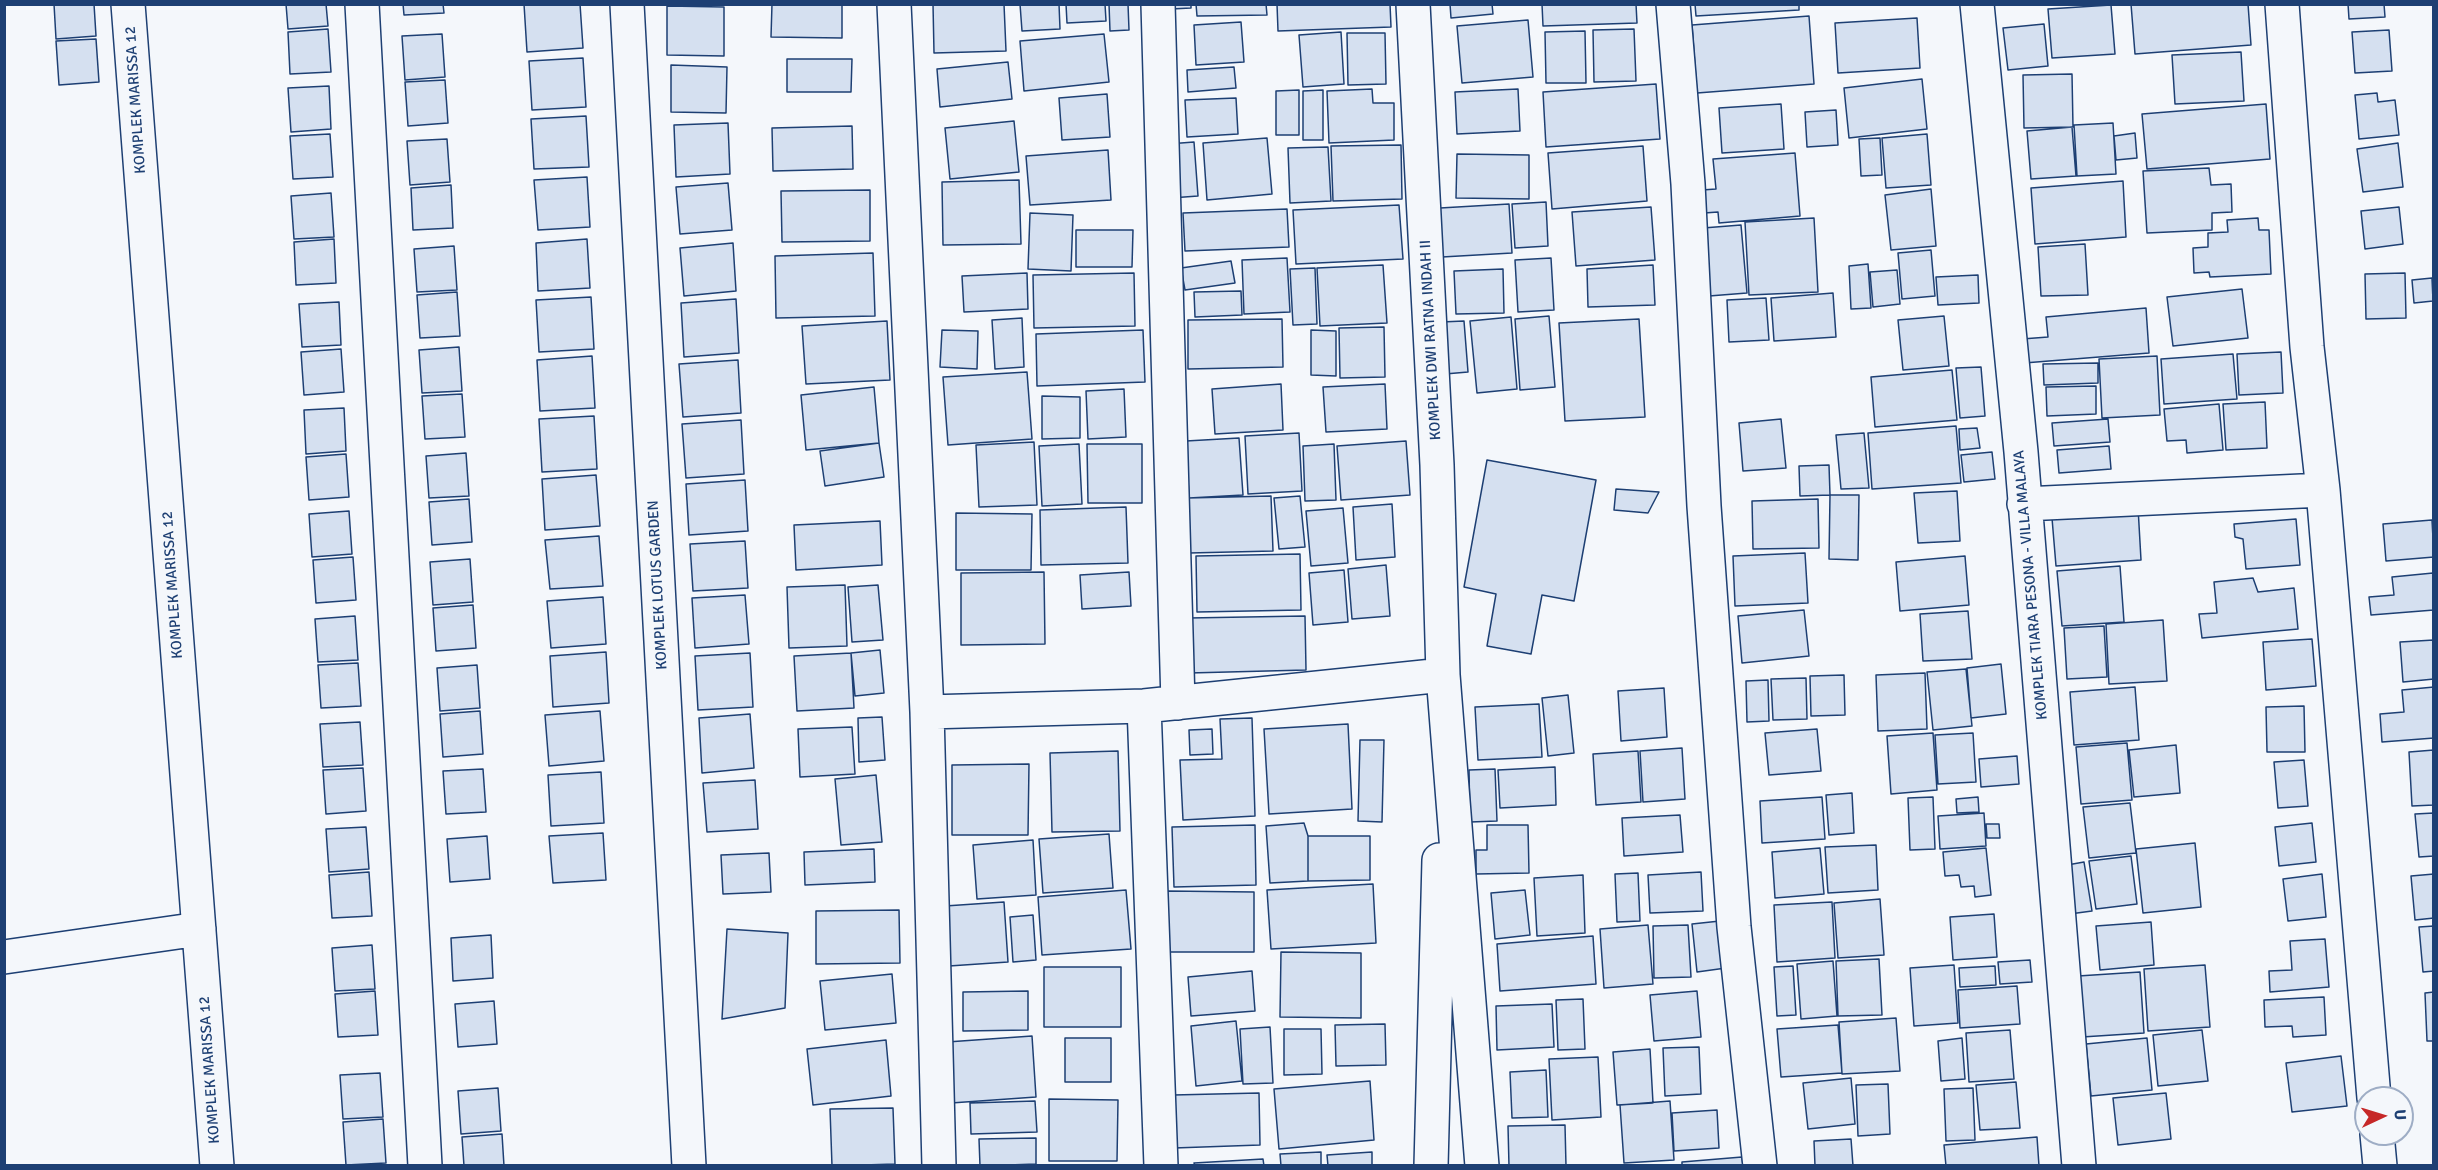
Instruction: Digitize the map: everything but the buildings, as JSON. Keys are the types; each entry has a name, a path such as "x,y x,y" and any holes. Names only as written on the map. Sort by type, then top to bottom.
{"street":[{"name":"KOMPLEK MARISSA 12","path":"128,4 217,1166"},
{"path":"362,4 425,1166"},
{"name":"KOMPLEK LOTUS GARDEN","path":"627,4 689,1166"},
{"path":"894,4 927,712 939,1166"},
{"path":"1158,4 1178,703"},
{"name":"KOMPLEK DWI RATNA INDAH II","path":"1413,4 1437,465 1443,675"},
{"path":"1673,4 1688,184 1704,506 1734,927 1760,1166"},
{"name":"KOMPLEK TIARA PESONA - VILLA MALAYA","path":"1977,4 2024,504 2079,1166"},
{"path":"2282,4 2307,347 2323,490 2373,1086"},
{"path":"2024,504 2323,490"},
{"path":"927,712 1143,706 1443,675"},
{"path":"1431,1166 1443,675"},
{"path":"1443,675 1482,1166"},
{"path":"1143,706 1161,1166"},
{"path":"4,957 199,929"},
{"path":"2378,1146 2380,1166"}]}
